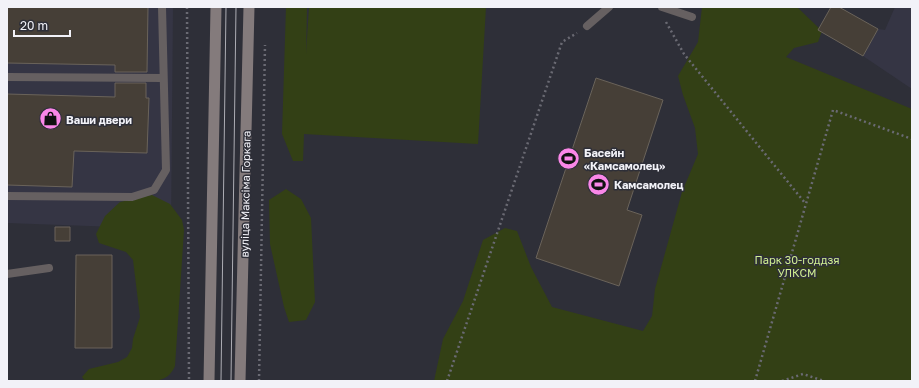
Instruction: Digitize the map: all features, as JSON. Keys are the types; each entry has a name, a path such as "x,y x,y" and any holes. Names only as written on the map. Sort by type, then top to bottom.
{"main road":[{"path":"208,381 216,7"},
{"name":"вуліца Максіма Горкага","path":"240,381 249,7"}],"lane":[{"path":"7,196 132,197 154,190 166,170 162,7"},
{"path":"587,26 609,7"},
{"path":"662,7 692,17"},
{"path":"7,78 163,78"},
{"path":"7,274 49,268"}],"path":[{"path":"187,7 189,381"},
{"path":"665,20 684,54 806,203"},
{"path":"447,381 562,42 587,26"},
{"path":"259,381 265,39"},
{"path":"755,381 833,110 912,139"},
{"path":"782,381 803,374 824,381"}],"shaded area":[{"path":"7,7 173,7 171,229 7,223"},
{"path":"895,7 912,7 912,89 863,56 878,29 885,30"}],"green space":[{"path":"286,7 307,7 306,54 309,7 486,7 478,144 304,134 303,161 293,161 282,134"},
{"name":"Парк 30-годдзя УЛКСМ","path":"702,7 797,7 822,31 818,42 794,48 786,57 912,109 912,381 434,381 443,339 463,301 483,240 505,228 517,231 531,267 552,307 643,331 652,316 655,289 682,192 698,154 695,128 678,76 698,42"},
{"path":"286,189 301,199 311,218 315,302 306,320 289,322 284,307 270,244 269,200"},
{"path":"152,195 170,204 182,220 184,230 175,366 168,376 155,381 85,381 82,377 89,369 118,362 127,357 132,348 133,339 140,317 133,260 126,252 99,243 96,234 105,216 120,202"}],"building":[{"path":"7,7 148,7 147,72 115,72 115,65 7,63"},
{"path":"831,7 839,7 878,29 863,56 818,30"},
{"name":"Камсамолец","path":"596,78 663,100 627,210 642,215 619,286 536,258"},
{"path":"115,83 146,83 146,98 149,98 147,153 74,151 72,187 7,185 7,94 115,97"},
{"path":"55,227 70,227 70,241 55,241"},
{"path":"76,255 112,255 112,348 75,348"}],"tram line":[{"path":"221,381 226,7"},
{"path":"231,381 236,7"}],"place":[{"name":"Ваши двери","path":"51,119"},
{"name":"Басейн «Камсамолец»","path":"569,158"},
{"name":"Камсамолец","path":"598,184"}]}
